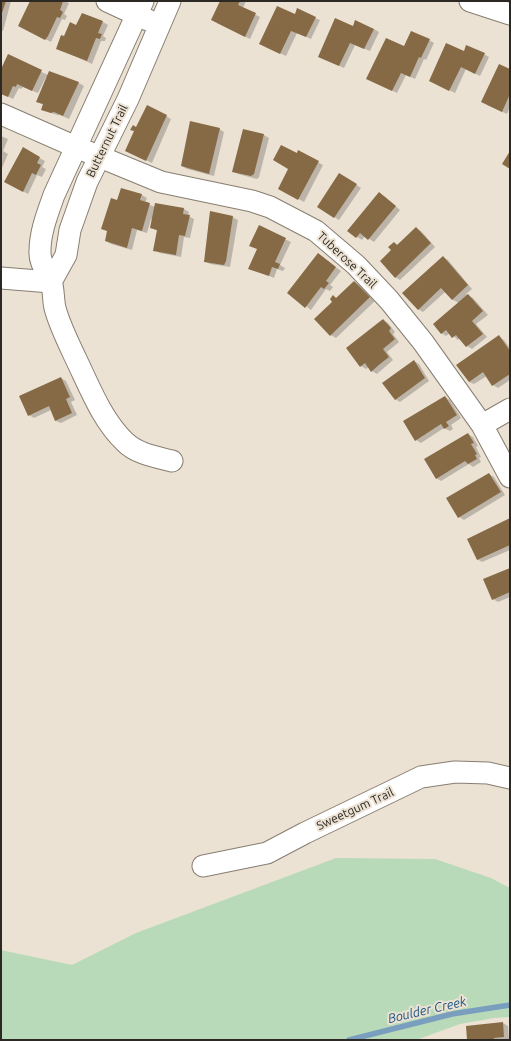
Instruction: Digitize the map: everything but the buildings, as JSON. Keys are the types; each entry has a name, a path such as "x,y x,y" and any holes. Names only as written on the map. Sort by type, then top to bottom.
{"street":[{"path":"107,1 140,8 160,26"},
{"name":"Butternut Trail","path":"51,282 66,255 70,230 87,182 128,99 170,1"},
{"path":"470,1 510,14"},
{"name":"Butternut Trail","path":"140,8 54,195 43,231 40,251 41,263 51,282 55,309 69,344 100,408 109,423 126,444 150,456 172,461"},
{"name":"Tuberose Trail","path":"1,114 161,182 252,201 270,207 316,231 332,243 356,265 389,300 422,342 482,425 510,477"},
{"path":"1,278 51,282"},
{"path":"482,425 510,409"},
{"name":"Sweetgum Trail","path":"203,866 268,853 305,832 421,777 455,772 488,774 510,778"}],"green space":[{"path":"336,858 435,859 491,878 510,888 510,1017 494,1018 460,1024 416,1040 1,1040 1,950 72,965 136,933"}],"waterway":[{"name":"Boulder Creek","path":"349,1040 452,1014 510,1005"}]}
